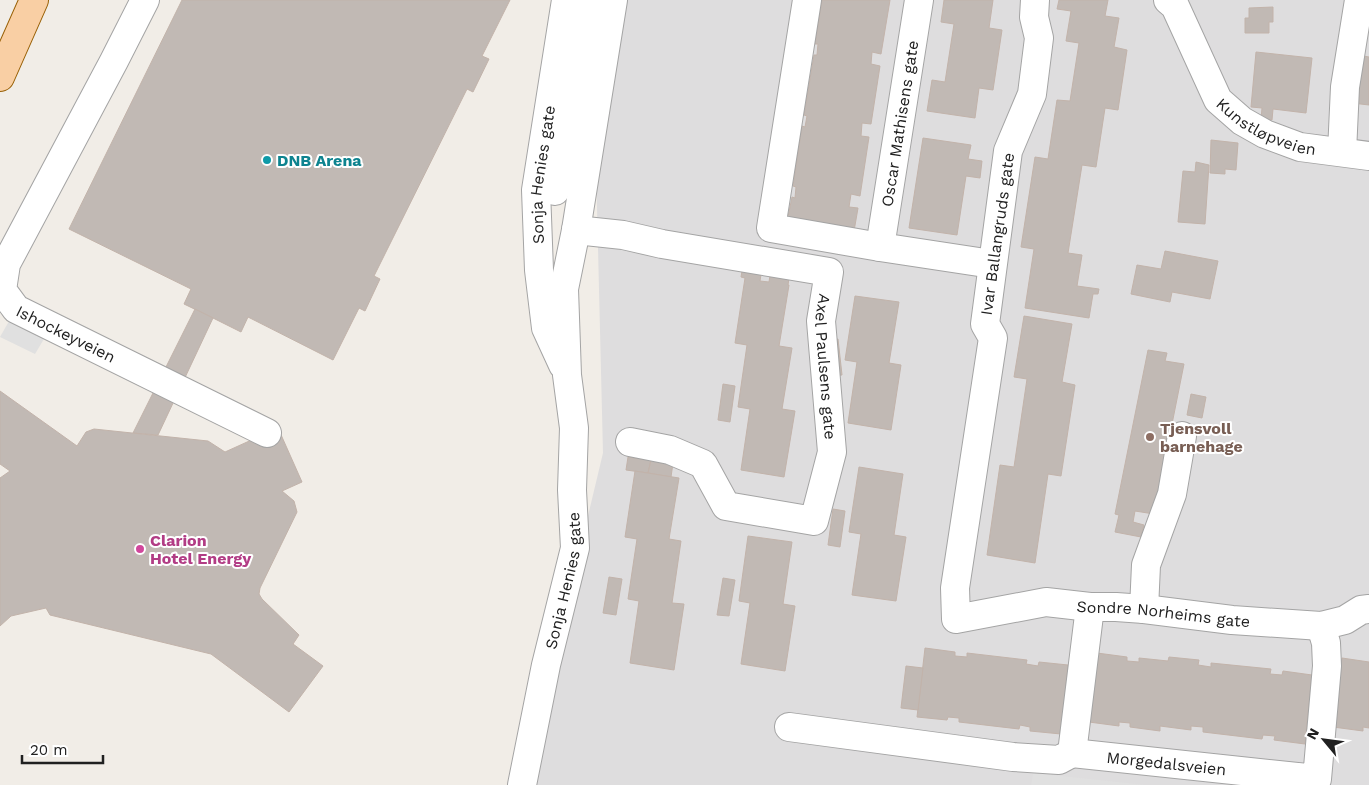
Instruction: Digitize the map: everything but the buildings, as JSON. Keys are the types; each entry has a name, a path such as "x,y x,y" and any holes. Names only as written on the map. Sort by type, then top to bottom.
{"main road":[{"path":"0,78 34,0"}],"street":[{"name":"Ishockeyveien","path":"145,0 6,264 2,290 16,309 267,433"},
{"name":"Sonja Henies gate","path":"566,0 536,190 539,270 546,328 567,375"},
{"path":"564,289 553,202 558,170 571,118 590,0"},
{"name":"Sonja Henies gate","path":"522,785 546,664 575,548 572,490 574,428 567,375 564,289 576,230 613,0"},
{"path":"807,0 771,228 992,264"},
{"name":"Oscar Mathisens gate","path":"880,247 919,0"},
{"name":"Ivar Ballangruds gate","path":"956,619 955,588 993,338 985,324 992,264 1008,151 1032,94 1039,38 1034,17 1035,0"},
{"name":"Kunstløpveien","path":"1168,0 1175,6 1218,100 1242,121 1264,134 1300,147 1369,156"},
{"path":"1342,152 1346,87 1359,0"},
{"path":"571,118 569,164 580,203"},
{"name":"Axel Paulsens gate","path":"576,230 623,235 662,244 829,272 821,321 832,452 814,521 726,506 703,464 670,450 630,442"},
{"path":"1144,609 1146,565 1172,494 1182,436"},
{"name":"Sondre Norheims gate","path":"956,619 1046,602 1090,607 1144,609 1232,620 1321,626 1345,620 1361,610 1369,609"},
{"path":"1072,753 1090,607"},
{"name":"Morgedalsveien","path":"789,727 1013,757 1059,760 1072,753 1318,782 1327,666 1326,643 1321,626"}],"shaded area":[{"path":"624,0 1369,0 1369,785 535,785 551,671 603,453 596,166"},
{"path":"16,309 51,327 35,354 0,337"},
{"path":"1033,773 1145,785 1031,785"}],"place":[{"name":"DNB Arena","path":"267,160"},
{"name":"Tjensvoll barnehage","path":"1150,437"},
{"name":"Clarion Hotel Energy","path":"140,549"}]}
